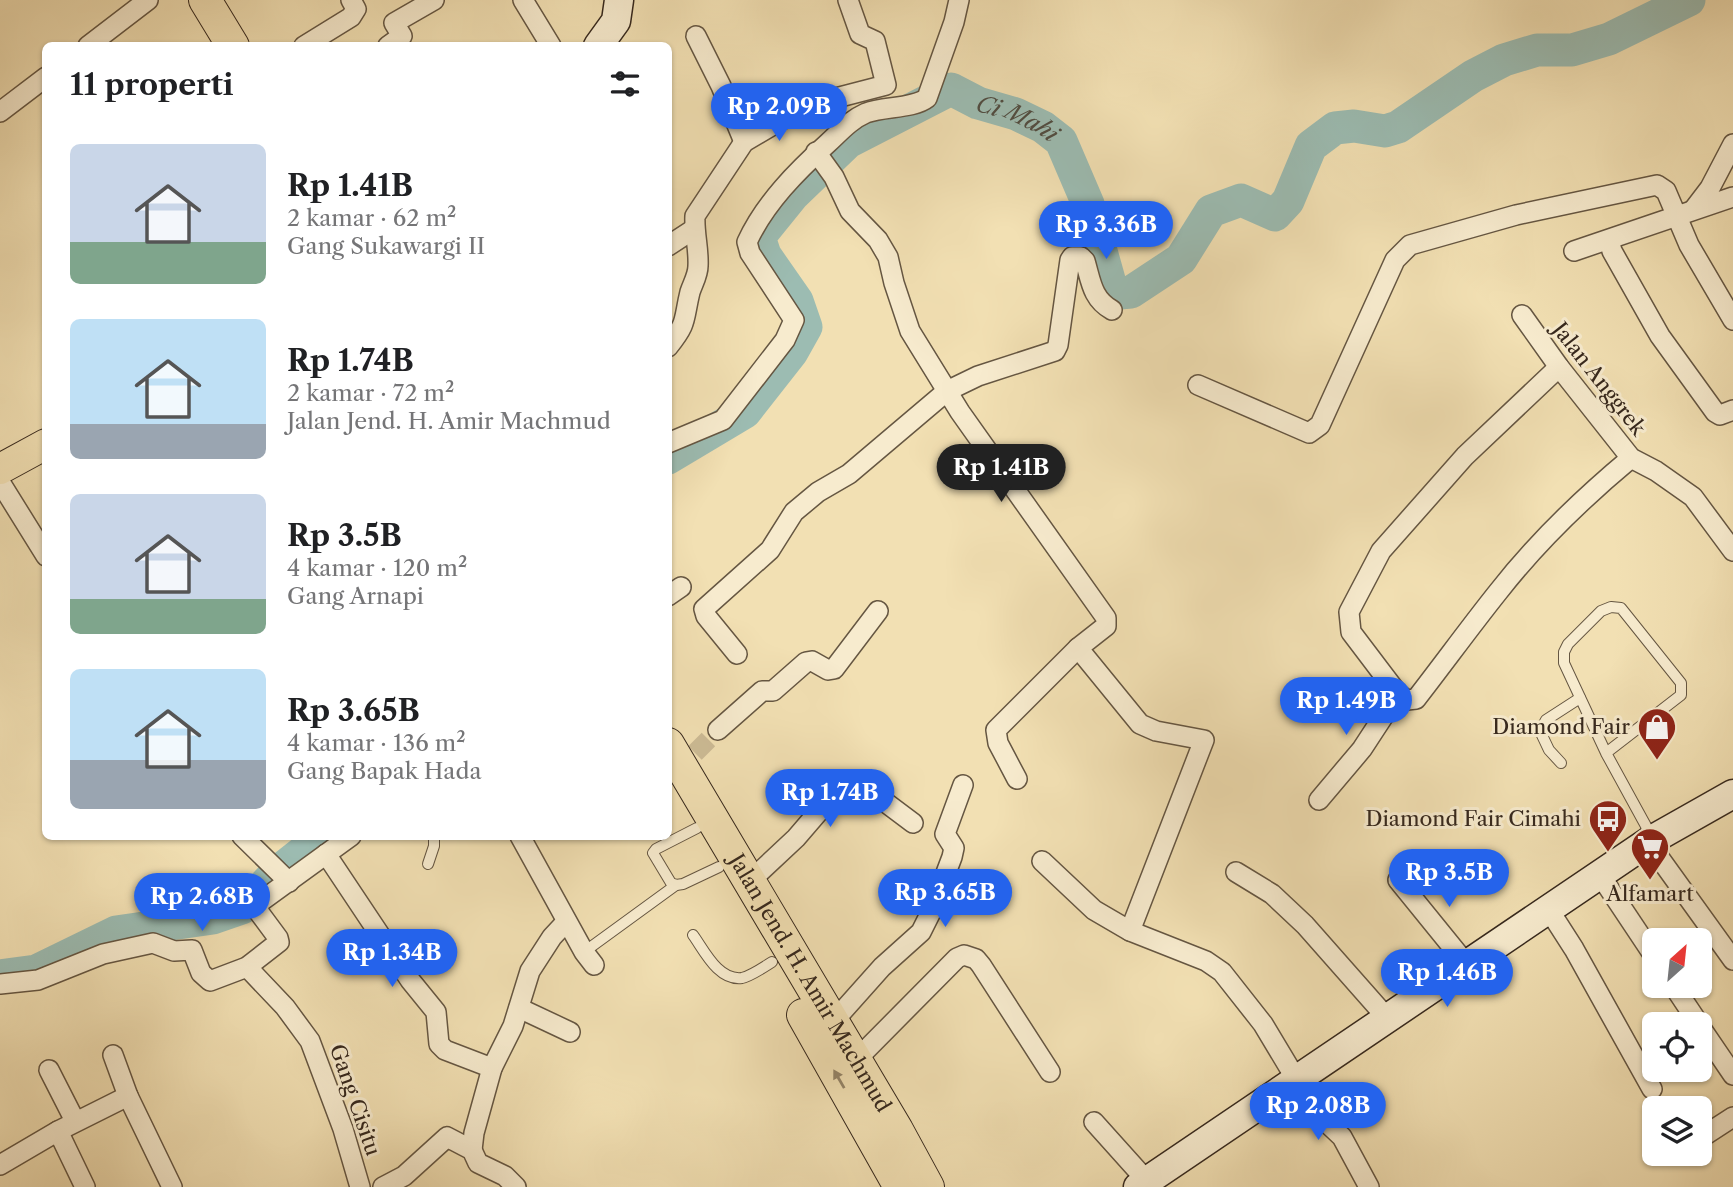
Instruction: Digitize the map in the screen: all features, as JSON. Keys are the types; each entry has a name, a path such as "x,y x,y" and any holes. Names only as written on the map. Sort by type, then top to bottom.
{"highway":[{"path":"205,0 231,42"},
{"name":"Jalan Jend. H. Amir Machmud","path":"678,761 697,828 900,1187"},
{"name":"Jalan Jend. H. Amir Machmud","path":"678,761 897,1130 928,1187"}],"main road":[{"path":"601,42 616,21 619,0"},
{"path":"0,469 42,446"},
{"path":"1142,1184 1648,842 1733,794"}],"street":[{"path":"93,42 148,0"},
{"path":"311,42 352,17 356,9 351,0"},
{"path":"394,42 402,36 394,23 435,0"},
{"path":"523,0 549,42"},
{"path":"848,0 860,34 875,41 889,106"},
{"path":"672,441 723,420 785,340 794,320 750,253 747,242 753,228 796,172 819,156 856,118 889,106 915,104 927,98 959,0"},
{"path":"696,36 721,86 744,142"},
{"path":"0,112 42,80"},
{"path":"672,342 684,326 696,276 698,264 695,216 701,203 744,142 800,109 886,85"},
{"path":"1686,213 1722,166 1733,144"},
{"path":"819,156 834,177 850,211 878,240 888,257 910,331 947,391 1106,618 1106,626 1078,648 996,730 998,743 1017,779"},
{"path":"1574,251 1733,197 1722,166"},
{"path":"1198,386 1309,433 1320,425 1395,260 1410,245 1516,215 1657,185 1667,191 1686,213 1689,245 1733,320"},
{"path":"672,243 694,229"},
{"path":"1609,240 1612,251 1660,335 1714,412 1720,415 1733,410"},
{"path":"737,654 706,616 704,609 770,550 794,512 818,492 849,474 947,391 978,376 1055,351 1072,257 1081,257 1085,261 1094,294 1112,310"},
{"name":"Jalan Anggrek","path":"1522,315 1631,458 1656,471 1693,497 1732,547"},
{"path":"1559,367 1465,456 1381,551 1349,612 1351,632 1398,694 1407,700 1416,699 1498,592 1551,532 1590,492 1631,458"},
{"path":"0,482 42,550"},
{"path":"718,730 762,691 773,691 806,662 812,661 828,670 834,669 878,611"},
{"path":"1078,648 1140,724 1156,731 1204,740 1130,931"},
{"path":"1319,800 1362,749 1398,694"},
{"path":"749,882 796,838 845,781 857,781 913,823"},
{"path":"832,1023 882,967 921,932 952,857 954,848 945,834 963,785"},
{"path":"246,840 283,874"},
{"path":"0,984 38,980 103,954 153,943 174,951 192,950 201,974 210,981 247,967 278,945 278,938 258,911 258,907 283,874 326,854 345,840"},
{"path":"522,840 589,959"},
{"path":"1648,842 1733,960"},
{"path":"326,854 410,980 436,1012 439,1044 445,1050 492,1068"},
{"path":"1042,861 1094,910 1130,931 1206,961 1223,972 1264,1024 1325,1122 1342,1138 1369,1187"},
{"path":"1236,872 1272,894 1305,925 1388,1019"},
{"path":"1600,875 1642,939"},
{"path":"1398,880 1467,965"},
{"path":"1549,910 1574,949 1652,1089"},
{"path":"475,1157 474,1133 492,1068 519,1008 530,971 552,937 566,922"},
{"path":"855,1061 957,958 964,955 976,959 981,965 1051,1072"},
{"name":"Gang Cisitu","path":"247,967 285,1007 310,1041 360,1187"},
{"path":"519,1008 570,1032"},
{"path":"1712,1044 1733,1075"},
{"path":"113,1055 128,1096 172,1187"},
{"path":"49,1070 75,1121"},
{"path":"0,1165 75,1121 128,1096"},
{"path":"1712,1131 1733,1117"},
{"path":"1094,1122 1142,1184"},
{"path":"58,1131 85,1187"},
{"path":"383,1187 404,1177 447,1137 505,1176 516,1187"}],"lane":[{"path":"1606,753 1681,695 1682,689 1681,683 1621,608 1611,607 1601,611 1568,644 1564,652 1564,663 1606,753 1646,826 1648,842"},
{"path":"1561,764 1549,750 1540,731 1546,720 1580,698"},
{"path":"697,828 653,853 671,883 676,885 719,867"},
{"path":"428,864 434,840"},
{"path":"589,959 676,885"},
{"path":"693,935 717,969 729,976 742,978 772,962"}],"waterway":[{"name":"Ci Mahi","path":"672,456 745,412 792,352 806,327 797,301 765,255 759,237 793,195 848,142 951,89 978,103 1016,114 1043,127 1061,141 1088,204 1111,287 1120,293 1131,292 1181,259 1211,211 1241,200 1275,215 1288,201 1311,146 1335,128 1354,126 1385,131 1398,127 1473,76 1504,60 1537,50 1572,50 1609,39 1689,0"},
{"name":"Ci Mahi","path":"0,976 36,971 116,932 213,918 242,908 275,874 313,844 314,840"}],"tunnel":[{"path":"695,753 718,730"}],"place":[{"name":"Diamond Fair","path":"1657,761"},
{"name":"Diamond Fair Cimahi","path":"1608,853"},
{"name":"Alfamart","path":"1650,881"}]}
